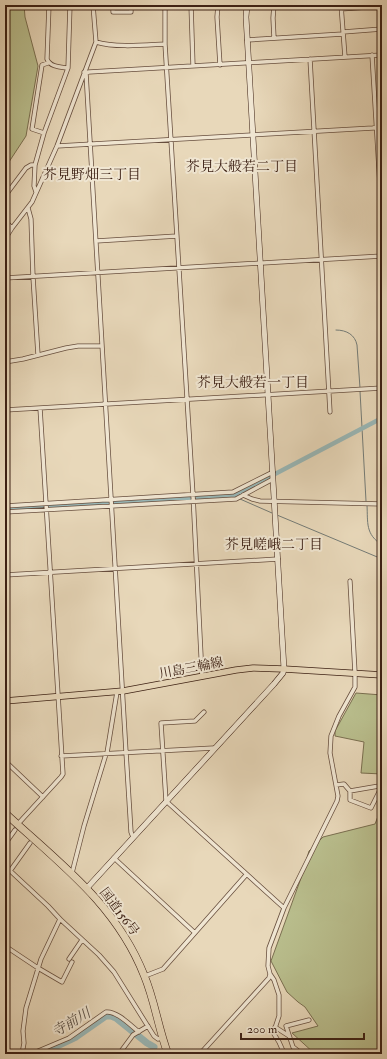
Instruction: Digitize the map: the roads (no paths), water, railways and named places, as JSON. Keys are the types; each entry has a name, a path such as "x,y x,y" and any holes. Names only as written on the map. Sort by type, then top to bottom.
{"highway":[{"name":"国道156号","path":"5,813 16,827 72,873 87,888 106,909 131,945 145,976 162,1038 168,1054"}],"main road":[{"name":"川島三輪線","path":"5,701 120,691 253,668 382,675"}],"street":[{"path":"48,63 49,5"},
{"path":"36,193 34,186 35,166 44,133 68,68 70,5"},
{"path":"5,238 32,202 57,146 85,73 96,42 93,5"},
{"path":"113,5 113,12 131,12 131,5"},
{"path":"165,5 165,44 193,495 202,676"},
{"path":"191,5 193,66"},
{"path":"218,5 217,16 220,65"},
{"path":"87,888 274,684 283,673 284,669 246,17 247,5"},
{"path":"251,5 274,6 274,38"},
{"path":"344,57 341,7 382,6"},
{"path":"248,40 382,29"},
{"path":"96,42 132,46 165,44"},
{"path":"372,55 382,219"},
{"path":"85,73 382,55"},
{"path":"310,59 330,412"},
{"path":"44,133 32,129 42,65 48,63 51,65 68,68"},
{"path":"85,73 116,569 120,691 126,752 131,832 133,837"},
{"path":"57,146 376,127"},
{"path":"5,196 26,168 31,165 35,166"},
{"path":"28,208 30,219 38,355"},
{"path":"5,221 12,228"},
{"path":"96,241 177,236"},
{"path":"5,278 382,256"},
{"path":"5,362 78,346 102,346"},
{"path":"5,410 382,388"},
{"path":"5,844 16,827 63,774 40,408"},
{"path":"5,506 233,492 273,472"},
{"path":"5,512 236,499 273,479"},
{"path":"243,495 260,501 382,504"},
{"path":"5,575 278,559"},
{"path":"287,1054 283,1052 274,1034 280,1008 279,995 268,966 269,948 284,908 337,801 338,796 330,753 331,736 339,716 355,687 350,581"},
{"path":"72,873 84,826 106,754 120,691"},
{"path":"204,712 195,721 161,723 164,751 166,801 284,908"},
{"path":"61,756 214,748"},
{"path":"5,761 43,797"},
{"path":"336,785 344,784 350,791 350,800 371,808 381,788 379,786 350,791"},
{"path":"10,871 30,843"},
{"path":"114,858 194,932"},
{"path":"5,866 99,955 114,972 154,1036 158,1039 162,1038"},
{"path":"145,976 163,969 194,932 246,875"},
{"path":"22,1054 26,1008 41,959 60,919"},
{"path":"5,946 62,982 70,960 82,940"},
{"path":"200,1054 270,974"},
{"path":"31,1054 69,1038 106,1012 116,1014 139,1032"},
{"path":"302,1054 293,1047 286,1026 309,1020"},
{"path":"119,1054 133,1035 148,1026"},
{"path":"275,1027 289,1036"}],"waterway":[{"path":"336,330 344,331 350,334 356,341 360,388"},
{"path":"360,391 366,501"},
{"path":"5,510 235,495 382,418"},
{"path":"240,499 272,513"},
{"path":"367,505 368,528 373,537 382,545"},
{"path":"277,515 382,559"},
{"name":"寺前川","path":"40,1054 76,1037 106,1016 116,1018 154,1047"}],"district":[{"name":"芥見大般若二丁目","path":"242,166"},
{"name":"芥見野畑三丁目","path":"92,174"},
{"name":"芥見大般若一丁目","path":"253,382"},
{"name":"芥見嵯峨二丁目","path":"274,544"}]}
